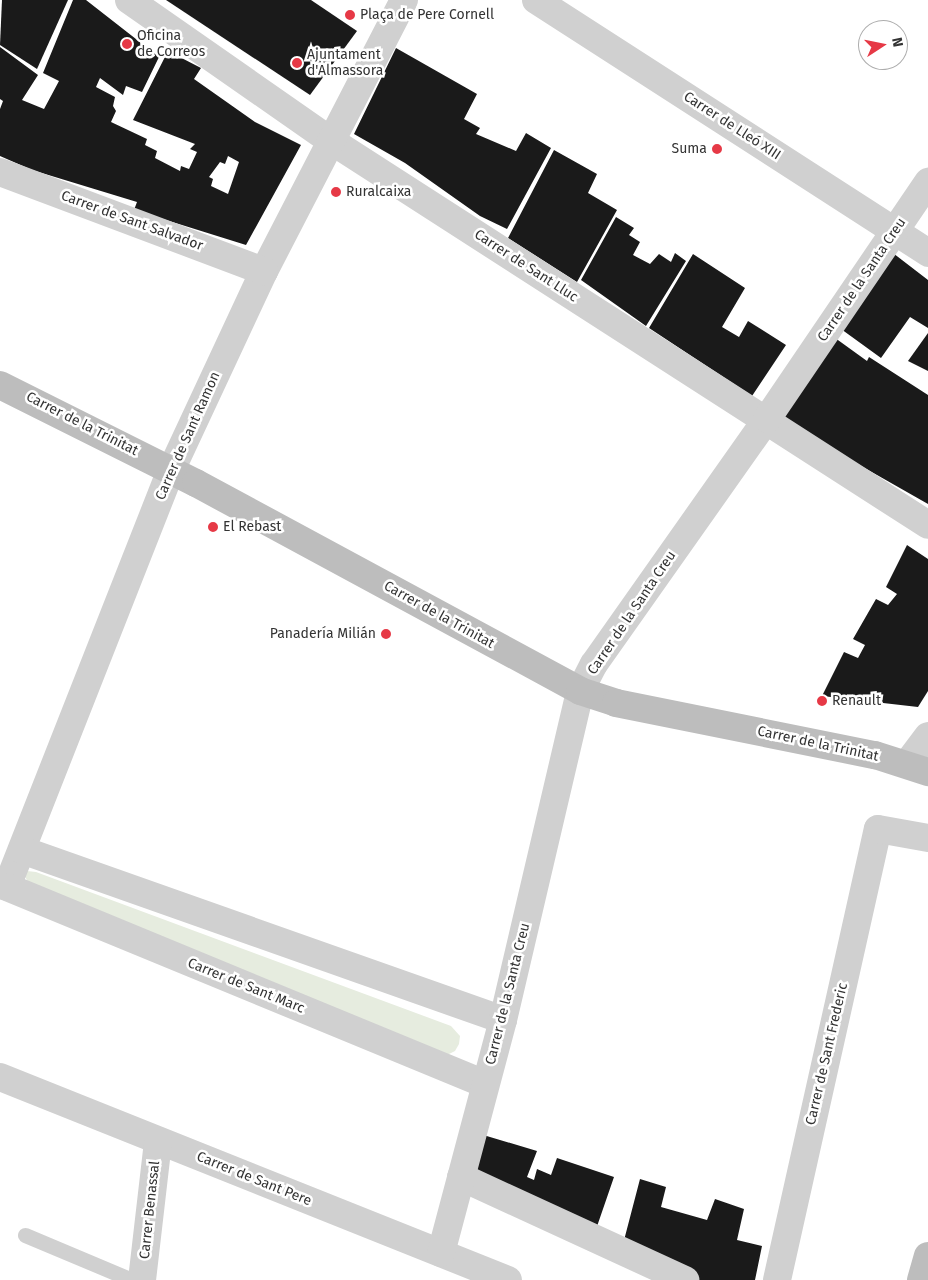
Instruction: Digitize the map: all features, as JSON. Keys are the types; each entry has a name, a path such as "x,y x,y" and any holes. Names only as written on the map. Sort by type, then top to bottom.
{"street":[{"name":"Carrer de Sant Lluc","path":"129,0 330,140 767,419 928,525"},
{"name":"Carrer de Sant Ramon","path":"11,866 171,470 264,271 404,0"},
{"name":"Carrer de Lleó XIII","path":"536,0 928,253"},
{"name":"Carrer de Sant Salvador","path":"0,172 264,271"},
{"name":"Carrer de la Santa Creu","path":"441,1253 503,1020 580,691 594,664 767,419 896,232 928,182"},
{"name":"Carrer de la Trinitat","path":"0,385 171,470 580,691 616,703 917,768"},
{"path":"917,768 928,736"},
{"name":"Carrer de Sant Frederic","path":"777,1280 878,829 928,838"},
{"path":"11,866 503,1020"},
{"name":"Carrer de Sant Marc","path":"11,866 485,1084"},
{"name":"Carrer de Sant Pere","path":"0,1077 508,1280"},
{"name":"Carrer Benassal","path":"142,1280 158,1141"},
{"path":"461,1177 685,1280"},
{"path":"921,1280 928,1256"}],"lane":[{"path":"25,1235 132,1280"}],"shaded area":[{"path":"27,871 36,872 451,1026 460,1036 459,1044 455,1051 445,1056 28,882 24,875"}],"building":[{"path":"2,0 68,0 37,69 0,45"},
{"path":"73,0 86,0 159,57 142,92 126,86 123,95 100,78 96,87 115,97 113,106 116,111 111,122 147,139 145,145 157,151 155,158 180,171 181,166 189,169 197,152 190,149 195,144 133,120 168,51 201,68 194,79 255,122 301,145 246,245 134,210 137,202 32,170 0,156 0,109 3,101 0,99 0,47 38,75 22,100 44,109 59,81 43,73","holes":["228,156 239,162 228,194 211,186 213,179 209,177 220,162 225,164"]},
{"name":"Ajuntament d'Almassora","path":"166,0 311,0 357,31 310,95"},
{"path":"396,48 477,94 464,119 480,128 476,134 516,151 526,133 551,148 507,229 480,216 405,163 354,134"},
{"path":"554,150 597,174 588,193 617,210 577,282 508,238"},
{"path":"616,217 634,228 629,235 640,242 633,255 650,264 659,254 671,262 675,253 686,261 646,326 581,280"},
{"path":"889,250 928,280 928,328 910,317 881,358 841,329"},
{"path":"693,254 745,288 722,327 739,337 748,321 786,345 752,396 649,328"},
{"path":"928,333 928,371 908,361"},
{"path":"831,335 867,361 869,357 928,395 928,504 775,417"},
{"path":"907,545 928,559 928,691 918,707 822,696 844,652 858,658 865,645 853,639 876,599 888,605 897,594 886,587"},
{"path":"480,1134 537,1151 527,1177 534,1180 537,1169 551,1175 557,1158 614,1177 593,1238 465,1173"},
{"path":"640,1179 666,1187 661,1207 707,1220 715,1199 744,1209 737,1240 762,1246 755,1280 692,1280 622,1248"}],"place":[{"name":"Plaça de Pere Cornell","path":"350,15"},
{"name":"Oficina de Correos","path":"127,44"},
{"name":"Ajuntament d'Almassora","path":"297,63"},
{"name":"Suma","path":"717,149"},
{"name":"Ruralcaixa","path":"336,192"},
{"name":"El Rebast","path":"213,527"},
{"name":"Panadería Milián","path":"386,634"},
{"name":"Renault","path":"822,701"}]}
